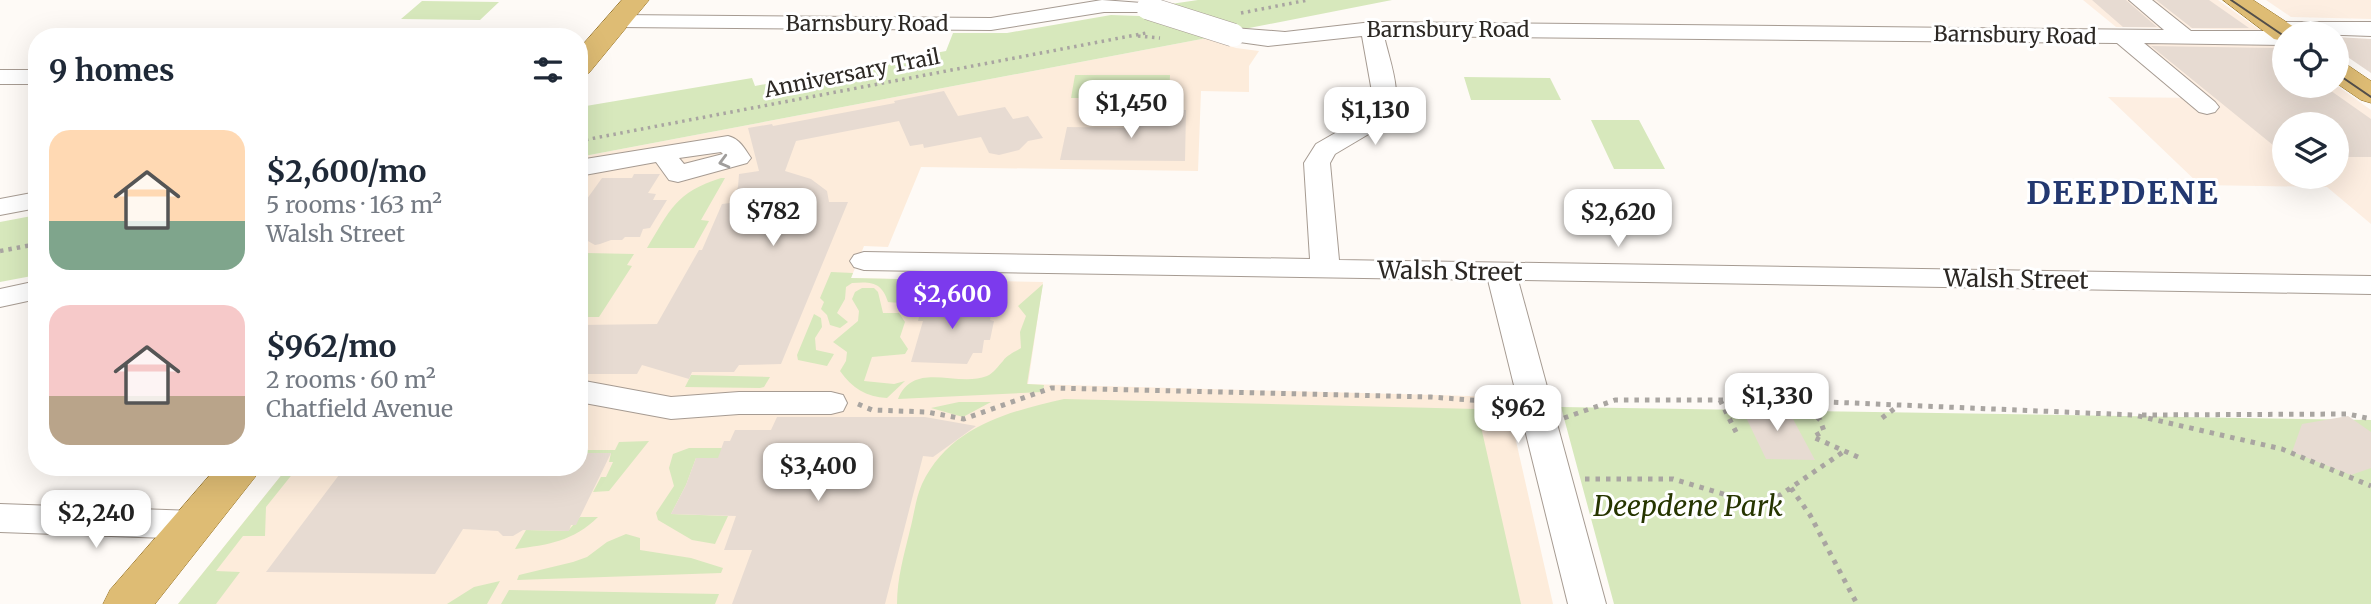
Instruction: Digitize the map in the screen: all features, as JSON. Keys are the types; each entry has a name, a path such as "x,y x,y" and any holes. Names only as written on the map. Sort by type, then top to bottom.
{"main road":[{"path":"2236,0 2272,26"},
{"path":"588,56 627,10"},
{"path":"2349,79 2371,94"},
{"path":"127,604 235,476"}],"street":[{"path":"929,23 939,0"},
{"path":"2138,0 2186,37"},
{"name":"Barnsbury Road","path":"627,10 929,23 1009,23 1144,4 1233,35 1275,40 1325,31 1372,29 2186,37 2272,33"},
{"path":"1325,269 1317,163 1325,149 1380,117 1386,103 1372,29"},
{"name":"Barnsbury Road","path":"2349,30 2371,29"},
{"path":"2122,36 2207,107"},
{"path":"0,77 28,77"},
{"path":"588,166 665,153"},
{"path":"0,207 28,202"},
{"name":"Walsh Street","path":"864,261 2371,285"},
{"path":"1501,272 1547,420 1587,604"},
{"path":"0,298 28,292"},
{"path":"588,393 671,408 739,403 839,401"},
{"path":"0,518 194,525"}],"path":[{"path":"1241,13 1308,0"},
{"name":"Anniversary Trail","path":"588,139 1132,36"},
{"path":"0,251 28,246"},
{"path":"839,401 872,410 927,412 964,419 1051,388 1432,397 1484,401 1490,416 1547,420 1615,400 1801,401 2134,415 2348,414 2371,419"},
{"path":"1720,400 1738,436"},
{"path":"1801,401 1820,419 1824,431 1813,436 1858,457"},
{"path":"1882,418 1899,406"},
{"path":"2134,415 2282,449 2371,486"},
{"path":"1579,479 1673,479 1764,506 1846,450"},
{"path":"1791,488 1810,516 1857,604"}],"shaded area":[{"path":"2083,0 2218,0 2260,30 2116,27"},
{"path":"2266,0 2371,0 2371,19 2291,17"},
{"path":"1207,38 1236,48 1259,51 1249,66 1249,92 1201,91 1198,171 921,167 888,247 864,246 851,278 1043,282 1028,384 1506,397 1553,604 178,604 281,476 588,476 588,155"},
{"path":"2135,42 2272,44 2272,98 2349,98 2349,94 2371,110 2371,224 2329,189 2349,189 2349,112 2272,112 2272,186 2200,185 2108,97 2202,98"}],"green space":[{"path":"1198,0 1392,0 1239,30 1164,5"},
{"path":"422,1 499,2 480,20 401,19"},
{"path":"1111,15 1139,16 1207,38 588,155 588,106 752,78 755,86 946,51 953,33 1007,33"},
{"path":"1075,75 1170,75 1169,98 1071,98"},
{"path":"1464,77 1550,78 1561,100 1471,100"},
{"path":"1591,120 1639,120 1665,169 1614,169"},
{"path":"725,178 701,220 709,221 694,248 647,248 669,213 684,196"},
{"path":"28,217 28,277 0,282 0,222"},
{"path":"588,253 634,254 627,265 632,266 599,317 588,317"},
{"path":"831,272 853,273 851,278 943,280 928,297 904,302 888,302 883,291 876,285 866,282 852,283 846,287 845,299 837,313 848,322 840,328 830,325 827,315 821,309 824,302 820,298"},
{"path":"1043,284 1027,384 1044,385 1043,392 898,399 905,387 914,381 937,377 975,379 992,373 1007,357 1021,348 1020,332 1026,316 1018,306"},
{"path":"862,288 874,288 878,292 883,313 899,313 905,322 900,337 908,349 905,354 872,357 864,381 894,384 905,381 887,398 866,394 849,382 840,371 846,361 847,352 833,342 858,321 859,311 852,299 855,292"},
{"path":"814,314 821,318 822,327 815,338 816,350 834,354 827,366 798,360 797,355"},
{"path":"691,375 770,377 764,387 760,388 685,387"},
{"path":"1064,399 1477,409 1521,604 897,604 901,567 917,500 922,484 934,464 964,435 982,425 1002,416"},
{"path":"959,402 991,402 963,417 931,408"},
{"name":"Deepdene Park","path":"1561,407 2371,420 2371,604 1614,604"},
{"path":"649,441 609,491 593,492 601,477 606,477 613,462 609,462 611,453 588,453 588,450 615,450 619,442"},
{"path":"689,448 730,448 726,458 696,458 671,514 728,516 715,544 692,540 658,520 656,513 674,486 669,468 673,454"},
{"path":"281,476 291,476 266,507 265,536 243,536 216,571 240,572 216,604 178,604"},
{"path":"580,517 598,517 570,537 539,546 515,549 526,530 568,531"},
{"path":"626,534 640,538 640,550 691,558 723,568 721,573 517,580 519,575 587,557 607,542"},
{"path":"500,581 487,604 447,604 474,587"},
{"path":"509,590 719,594 715,604 501,604"}],"building":[{"path":"2092,0 2126,0 2157,27 2123,27"},
{"path":"2156,0 2209,0 2249,28 2192,28"},
{"path":"2349,38 2371,39 2371,73 2349,58"},
{"path":"2151,46 2272,48 2272,98 2341,98 2371,119 2371,157 2349,157 2349,112 2272,112 2272,144"},
{"path":"944,91 958,116 1005,107 1013,119 1028,116 1043,138 1028,141 1019,150 999,155 989,153 981,137 924,148 923,144 910,146 899,121 796,141 785,171 811,179 827,191 829,202 848,202 781,364 739,365 734,372 692,372 689,379 642,365 637,374 588,374 588,325 657,324 699,250 702,250 722,204 730,203 738,187 739,174 759,171 748,128 773,126 895,103 894,101"},
{"path":"1135,110 1186,110 1185,161 1060,160 1067,127 1134,128"},
{"path":"634,174 660,174 648,193 656,194 653,200 667,200 650,228 643,229 640,237 625,237 622,240 595,245 588,241 588,197 602,178 632,178"},
{"path":"958,299 987,300 984,309 992,309 990,320 994,321 990,340 984,340 982,353 973,353 967,364 911,362 923,321 918,321 923,301 958,302"},
{"path":"1740,405 1786,406 1815,460 1766,459"},
{"path":"2348,416 2371,432 2371,468 2351,475 2292,452 2302,424"},
{"path":"777,417 925,417 976,426 933,457 923,456 885,604 732,604 752,550 724,550 736,516 671,514 696,458 718,458 724,441 730,441 735,430 771,430"},
{"path":"588,453 611,453 576,525 571,525 569,531 523,530 513,536 503,536 498,531 463,529 435,574 266,572 338,476 588,476"}],"tram line":[{"path":"2231,0 2272,28"},
{"path":"2349,82 2371,97"}],"district":[{"name":"DEEPDENE","path":"2123,193"}]}
